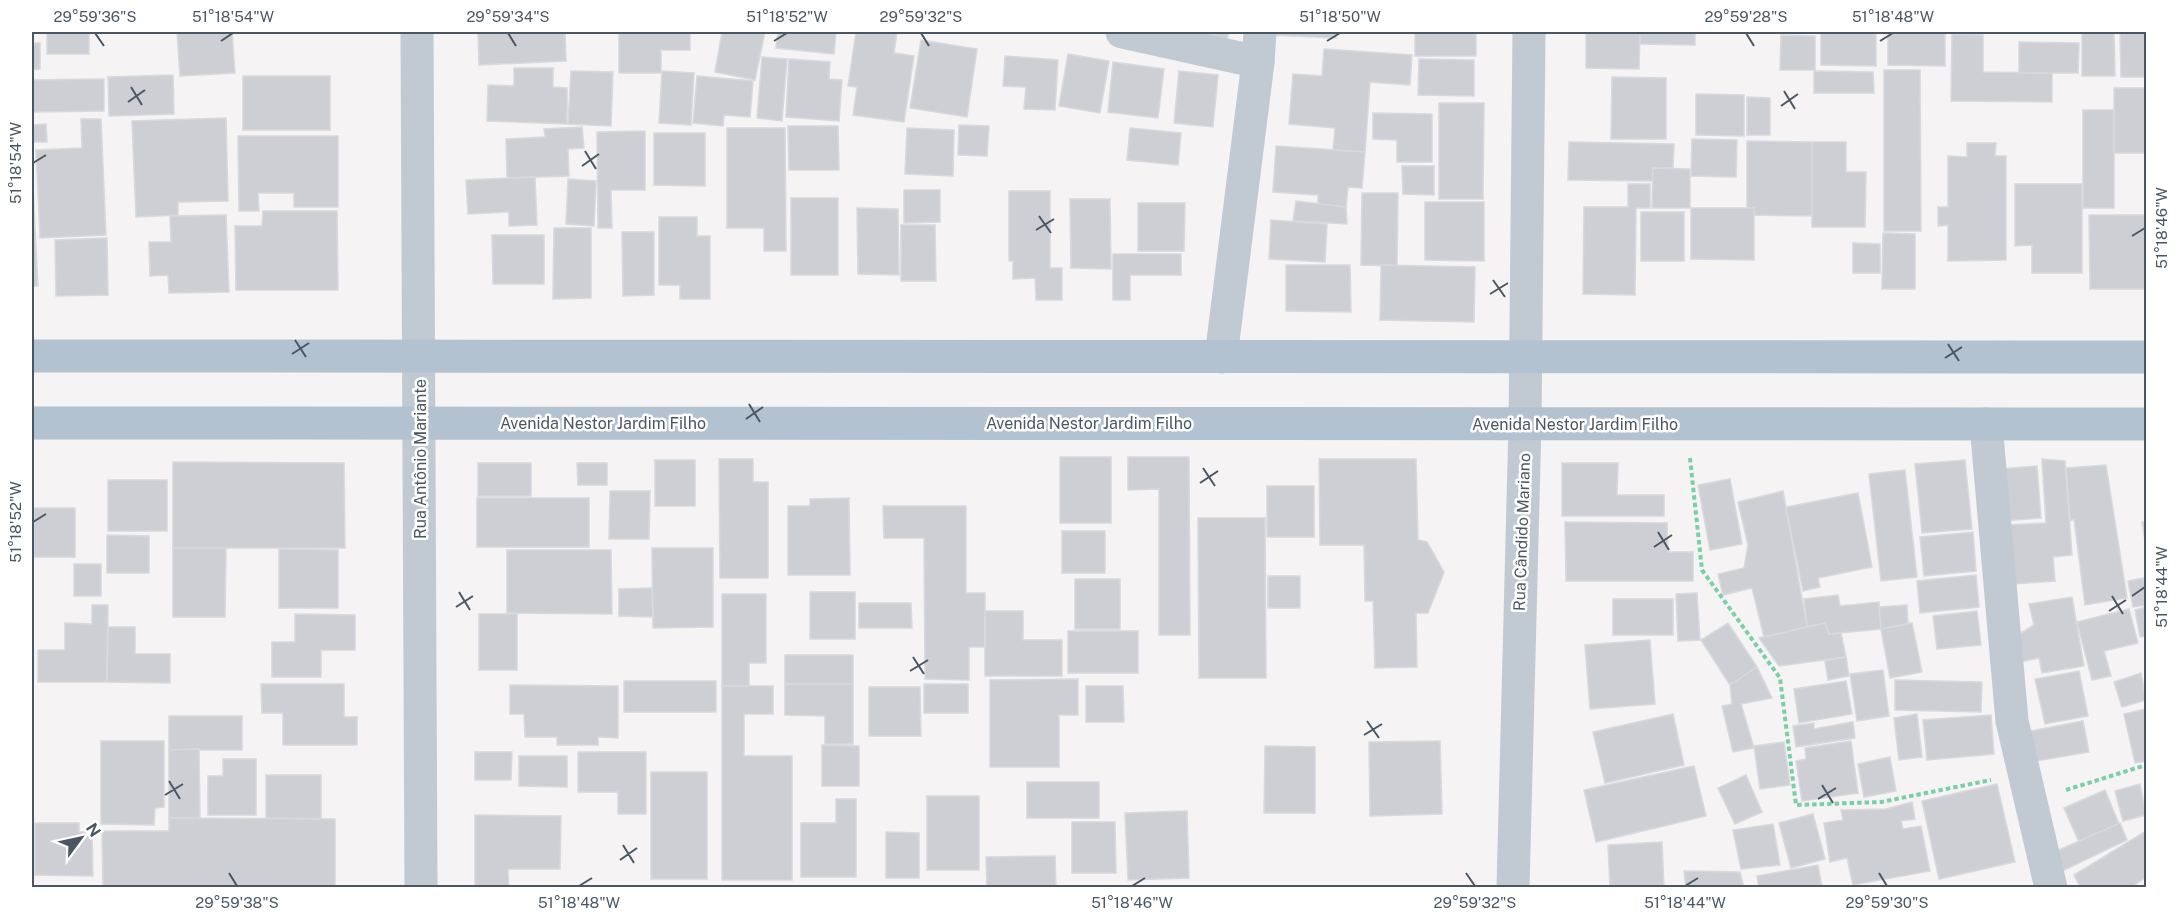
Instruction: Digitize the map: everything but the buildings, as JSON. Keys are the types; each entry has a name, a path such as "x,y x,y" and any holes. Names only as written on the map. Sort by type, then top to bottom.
{"main road":[{"path":"32,356 2146,357"},
{"name":"Avenida Nestor Jardim Filho","path":"32,423 2146,424"}],"street":[{"name":"Rua Antônio Mariante","path":"417,32 421,888"},
{"path":"1122,32 1259,47 1221,357"},
{"name":"Rua Cândido Mariano","path":"1513,888 1525,424 1529,32"},
{"path":"1986,424 2012,721 2051,888"}],"path":[{"path":"1690,424 1690,462 1702,570 1780,678 1796,805 1881,802 2027,787 2146,765"}]}
